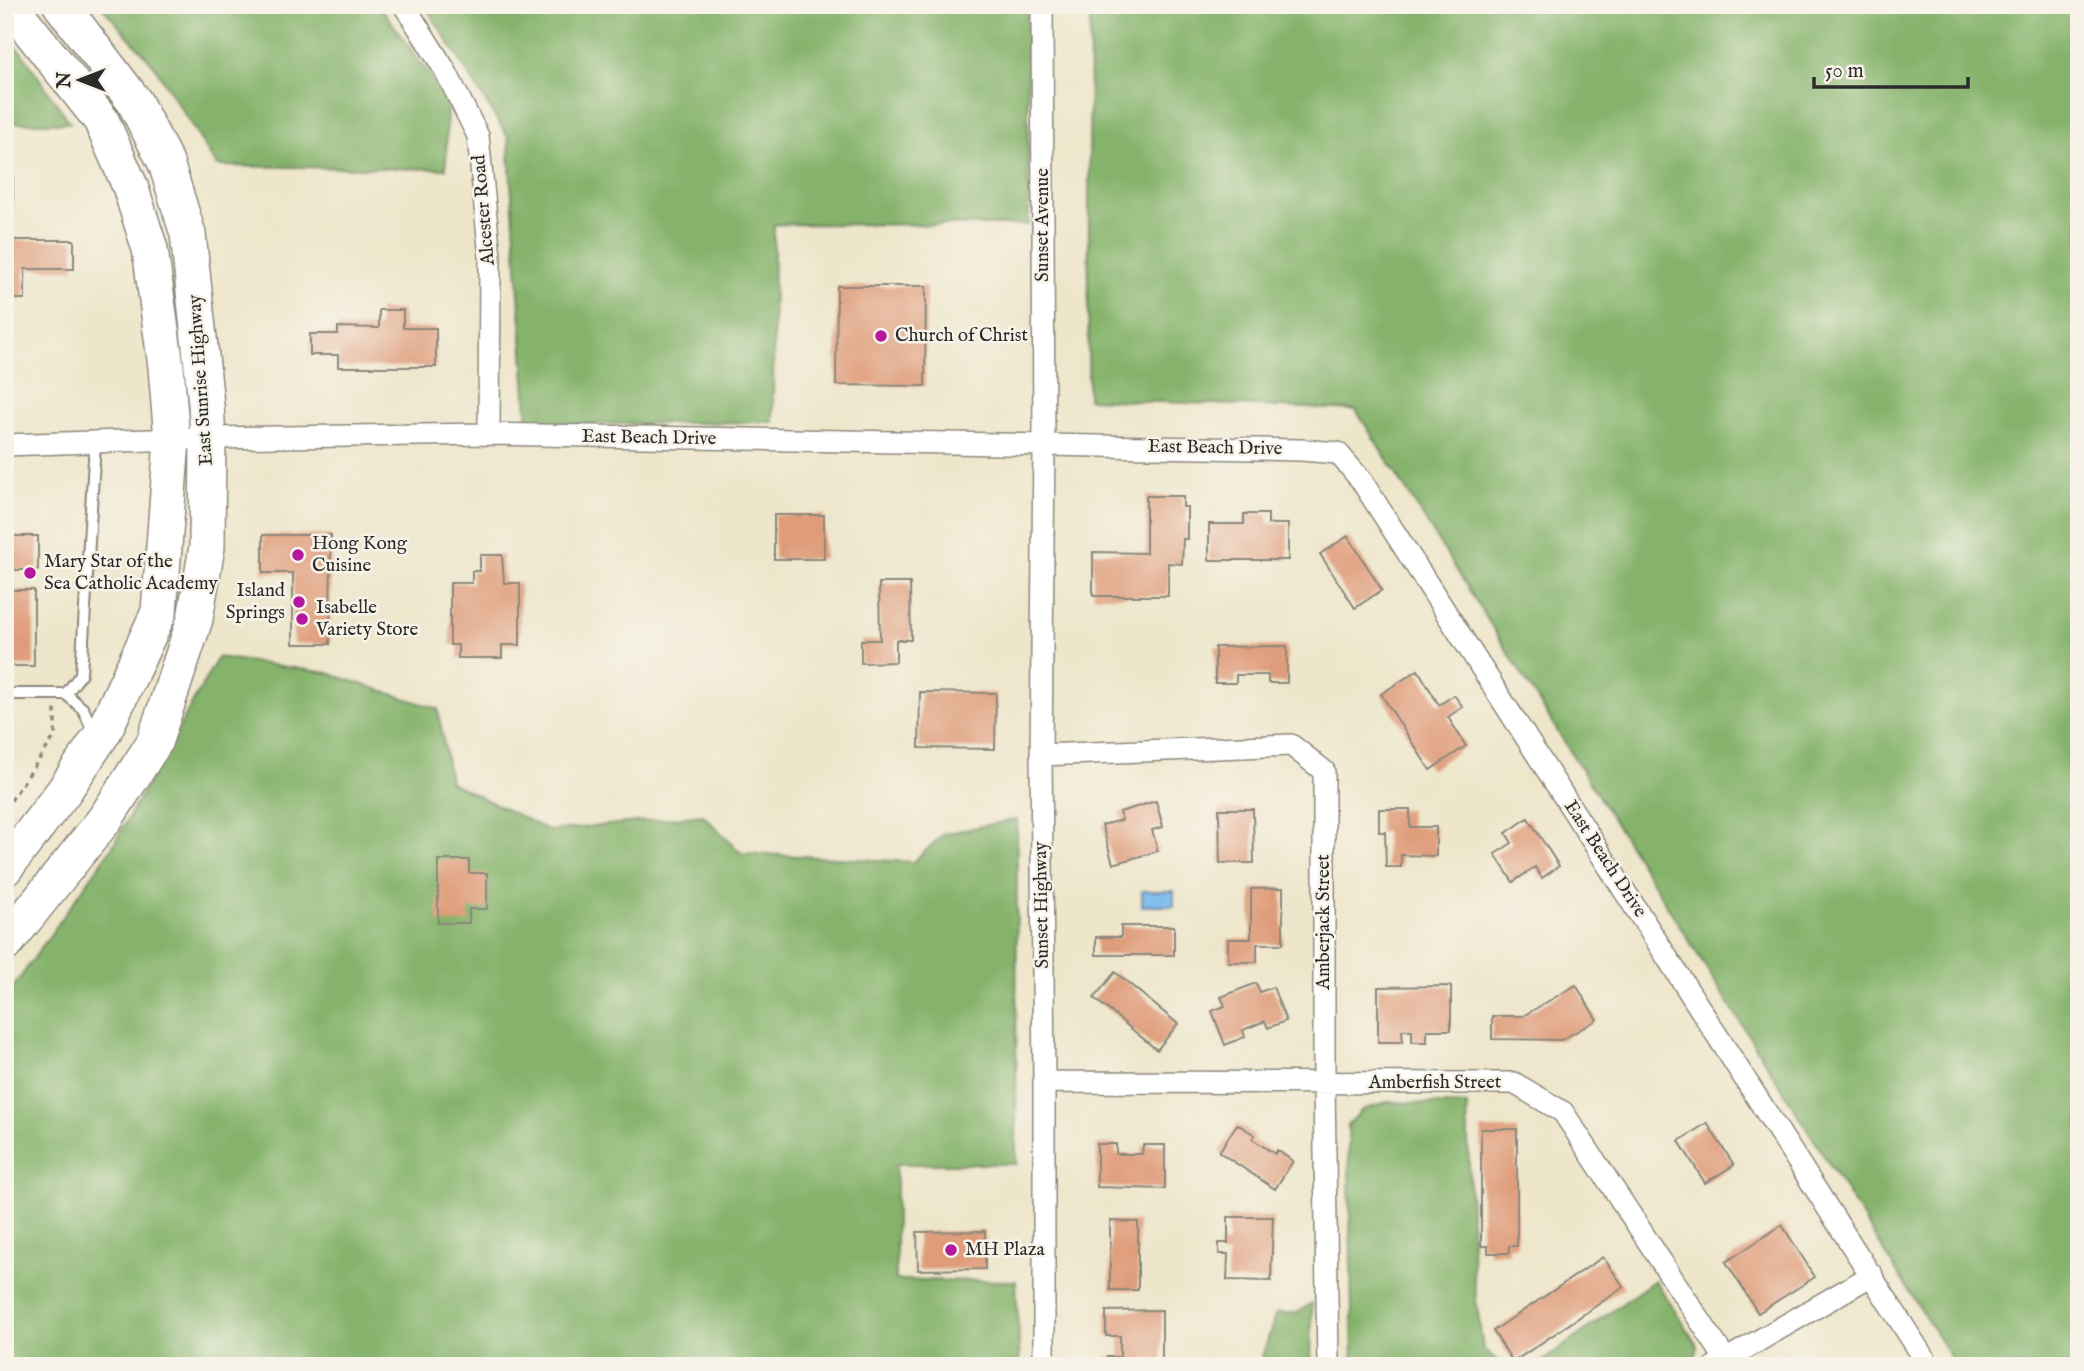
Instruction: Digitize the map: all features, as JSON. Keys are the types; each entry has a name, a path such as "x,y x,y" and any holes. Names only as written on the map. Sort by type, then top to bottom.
{"main road":[{"name":"East Sunrise Highway","path":"5,868 64,791 98,741 159,612 172,440 166,367 150,249 130,186 101,120 10,5"},
{"name":"East Sunrise Highway","path":"5,944 105,819 155,744 195,619 207,547 208,438 188,234 166,163 134,101 61,5"}],"street":[{"name":"Alcester Road","path":"404,5 445,70 478,136 490,257 489,434"},
{"name":"Sunset Avenue","path":"1042,5 1044,445"},
{"name":"East Beach Drive","path":"5,445 208,438 489,434 1301,450 1338,453 1361,480 1930,1366"},
{"name":"Sunset Highway","path":"1044,445 1041,755 1044,1366"},
{"name":"Amberjack Street","path":"1041,755 1291,745 1324,771 1328,1366"},
{"name":"Amberfish Street","path":"1044,1082 1514,1083 1563,1112 1721,1363"},
{"path":"1721,1363 1872,1275"}],"lane":[{"path":"61,694 81,674 95,443"},
{"path":"5,694 61,694 83,709 98,741"}],"path":[{"path":"5,809 55,736 61,694"}],"green space":[{"path":"100,5 379,5 447,99 446,169 217,166 153,64"},
{"path":"425,5 1027,5 1029,225 774,224 773,422 528,425 508,137"},
{"path":"1090,5 2079,5 2079,1366 1956,1366 1356,410 1088,399"},
{"path":"5,37 22,53 70,123 5,123"},
{"path":"218,657 328,673 438,709 450,782 550,831 703,815 741,853 913,862 944,834 1017,819 1016,1164 896,1164 896,1280 1016,1281 1020,1366 5,1366 5,999 111,849"},
{"path":"1387,1102 1467,1105 1473,1278 1483,1349 1505,1366 1354,1366 1348,1125 1362,1110"},
{"path":"1655,1280 1698,1347 1693,1366 1536,1366"},
{"path":"1312,1303 1311,1366 1254,1366 1260,1362 1277,1313 1297,1313"}],"water":[{"path":"1142,891 1174,891 1174,906 1142,906"}],"building":[{"path":"5,175 13,175 13,240 74,240 74,269 25,269 25,299 5,299"},
{"name":"Church of Christ","path":"837,286 926,286 925,386 836,385"},
{"path":"379,310 403,310 403,328 436,328 436,367 338,367 338,355 310,355 310,334 338,334 338,327 379,328"},
{"path":"1146,496 1183,496 1183,507 1187,507 1187,539 1183,539 1182,564 1168,563 1168,596 1093,596 1093,552 1146,553"},
{"path":"1244,514 1268,514 1268,524 1288,524 1288,560 1209,560 1209,524 1244,524"},
{"path":"774,515 824,515 824,559 774,559"},
{"path":"263,535 331,535 330,644 293,644 293,573 263,573"},
{"path":"5,536 38,536 38,570 11,570 11,590 34,590 34,666 5,666"},
{"path":"1348,536 1382,590 1355,608 1320,554"},
{"path":"480,555 502,555 504,583 520,583 520,645 502,645 502,658 458,658 458,645 450,645 450,583 472,583 472,571 480,571"},
{"path":"879,583 910,583 911,640 896,640 896,662 861,663 861,640 880,640"},
{"path":"1287,646 1287,683 1268,683 1268,675 1236,675 1236,683 1215,683 1215,647"},
{"path":"1418,670 1439,705 1454,695 1463,707 1448,717 1466,746 1430,770 1381,694"},
{"path":"920,692 996,693 995,749 919,748"},
{"path":"1156,801 1163,827 1152,830 1158,851 1113,864 1102,825 1122,820 1120,812"},
{"path":"1219,809 1253,809 1254,863 1220,863"},
{"path":"1379,809 1410,809 1410,827 1436,827 1436,856 1401,855 1401,867 1386,867 1385,832 1379,832"},
{"path":"1528,818 1559,866 1542,878 1535,867 1513,882 1495,854 1512,843 1506,833"},
{"path":"438,860 469,860 469,873 487,873 487,909 469,909 469,923 438,923"},
{"path":"1283,888 1283,944 1257,944 1257,962 1228,962 1228,939 1251,939 1251,889"},
{"path":"1121,926 1174,926 1174,955 1096,955 1096,937 1121,937"},
{"path":"1115,972 1178,1024 1157,1050 1094,998"},
{"path":"1256,983 1260,992 1273,987 1286,1021 1268,1028 1265,1021 1243,1030 1245,1037 1225,1045 1212,1011 1225,1006 1221,997"},
{"path":"1576,985 1597,1020 1561,1040 1492,1039 1492,1016 1523,1016"},
{"path":"1451,986 1451,1030 1427,1030 1427,1042 1412,1042 1412,1030 1402,1030 1403,1042 1378,1042 1378,987"},
{"path":"1707,1123 1734,1165 1705,1183 1679,1141"},
{"path":"1237,1124 1255,1135 1252,1139 1275,1154 1277,1150 1293,1161 1275,1189 1219,1152"},
{"path":"1481,1129 1517,1129 1517,1246 1509,1246 1509,1253 1488,1253 1488,1246 1481,1246"},
{"path":"1097,1144 1116,1144 1116,1154 1142,1154 1143,1145 1165,1145 1165,1189 1097,1187"},
{"path":"1228,1217 1273,1217 1271,1281 1227,1280 1228,1254 1219,1254 1219,1243 1228,1243"},
{"path":"1110,1221 1138,1222 1138,1290 1110,1290"},
{"path":"1782,1225 1815,1277 1758,1313 1726,1262"},
{"name":"MH Plaza","path":"985,1231 985,1269 918,1270 917,1232"},
{"path":"1603,1257 1624,1287 1513,1362 1493,1331"},
{"path":"1162,1310 1162,1366 1107,1366 1107,1357 1120,1357 1120,1336 1106,1336 1106,1311"},
{"path":"1845,1357 1851,1366 1830,1366"}],"place":[{"name":"Church of Christ","path":"881,336"},
{"name":"Hong Kong Cuisine","path":"298,555"},
{"name":"Mary Star of the Sea Catholic Academy","path":"30,573"},
{"name":"Island Springs","path":"299,602"},
{"name":"Isabelle Variety Store","path":"302,619"},
{"name":"MH Plaza","path":"951,1250"}]}
